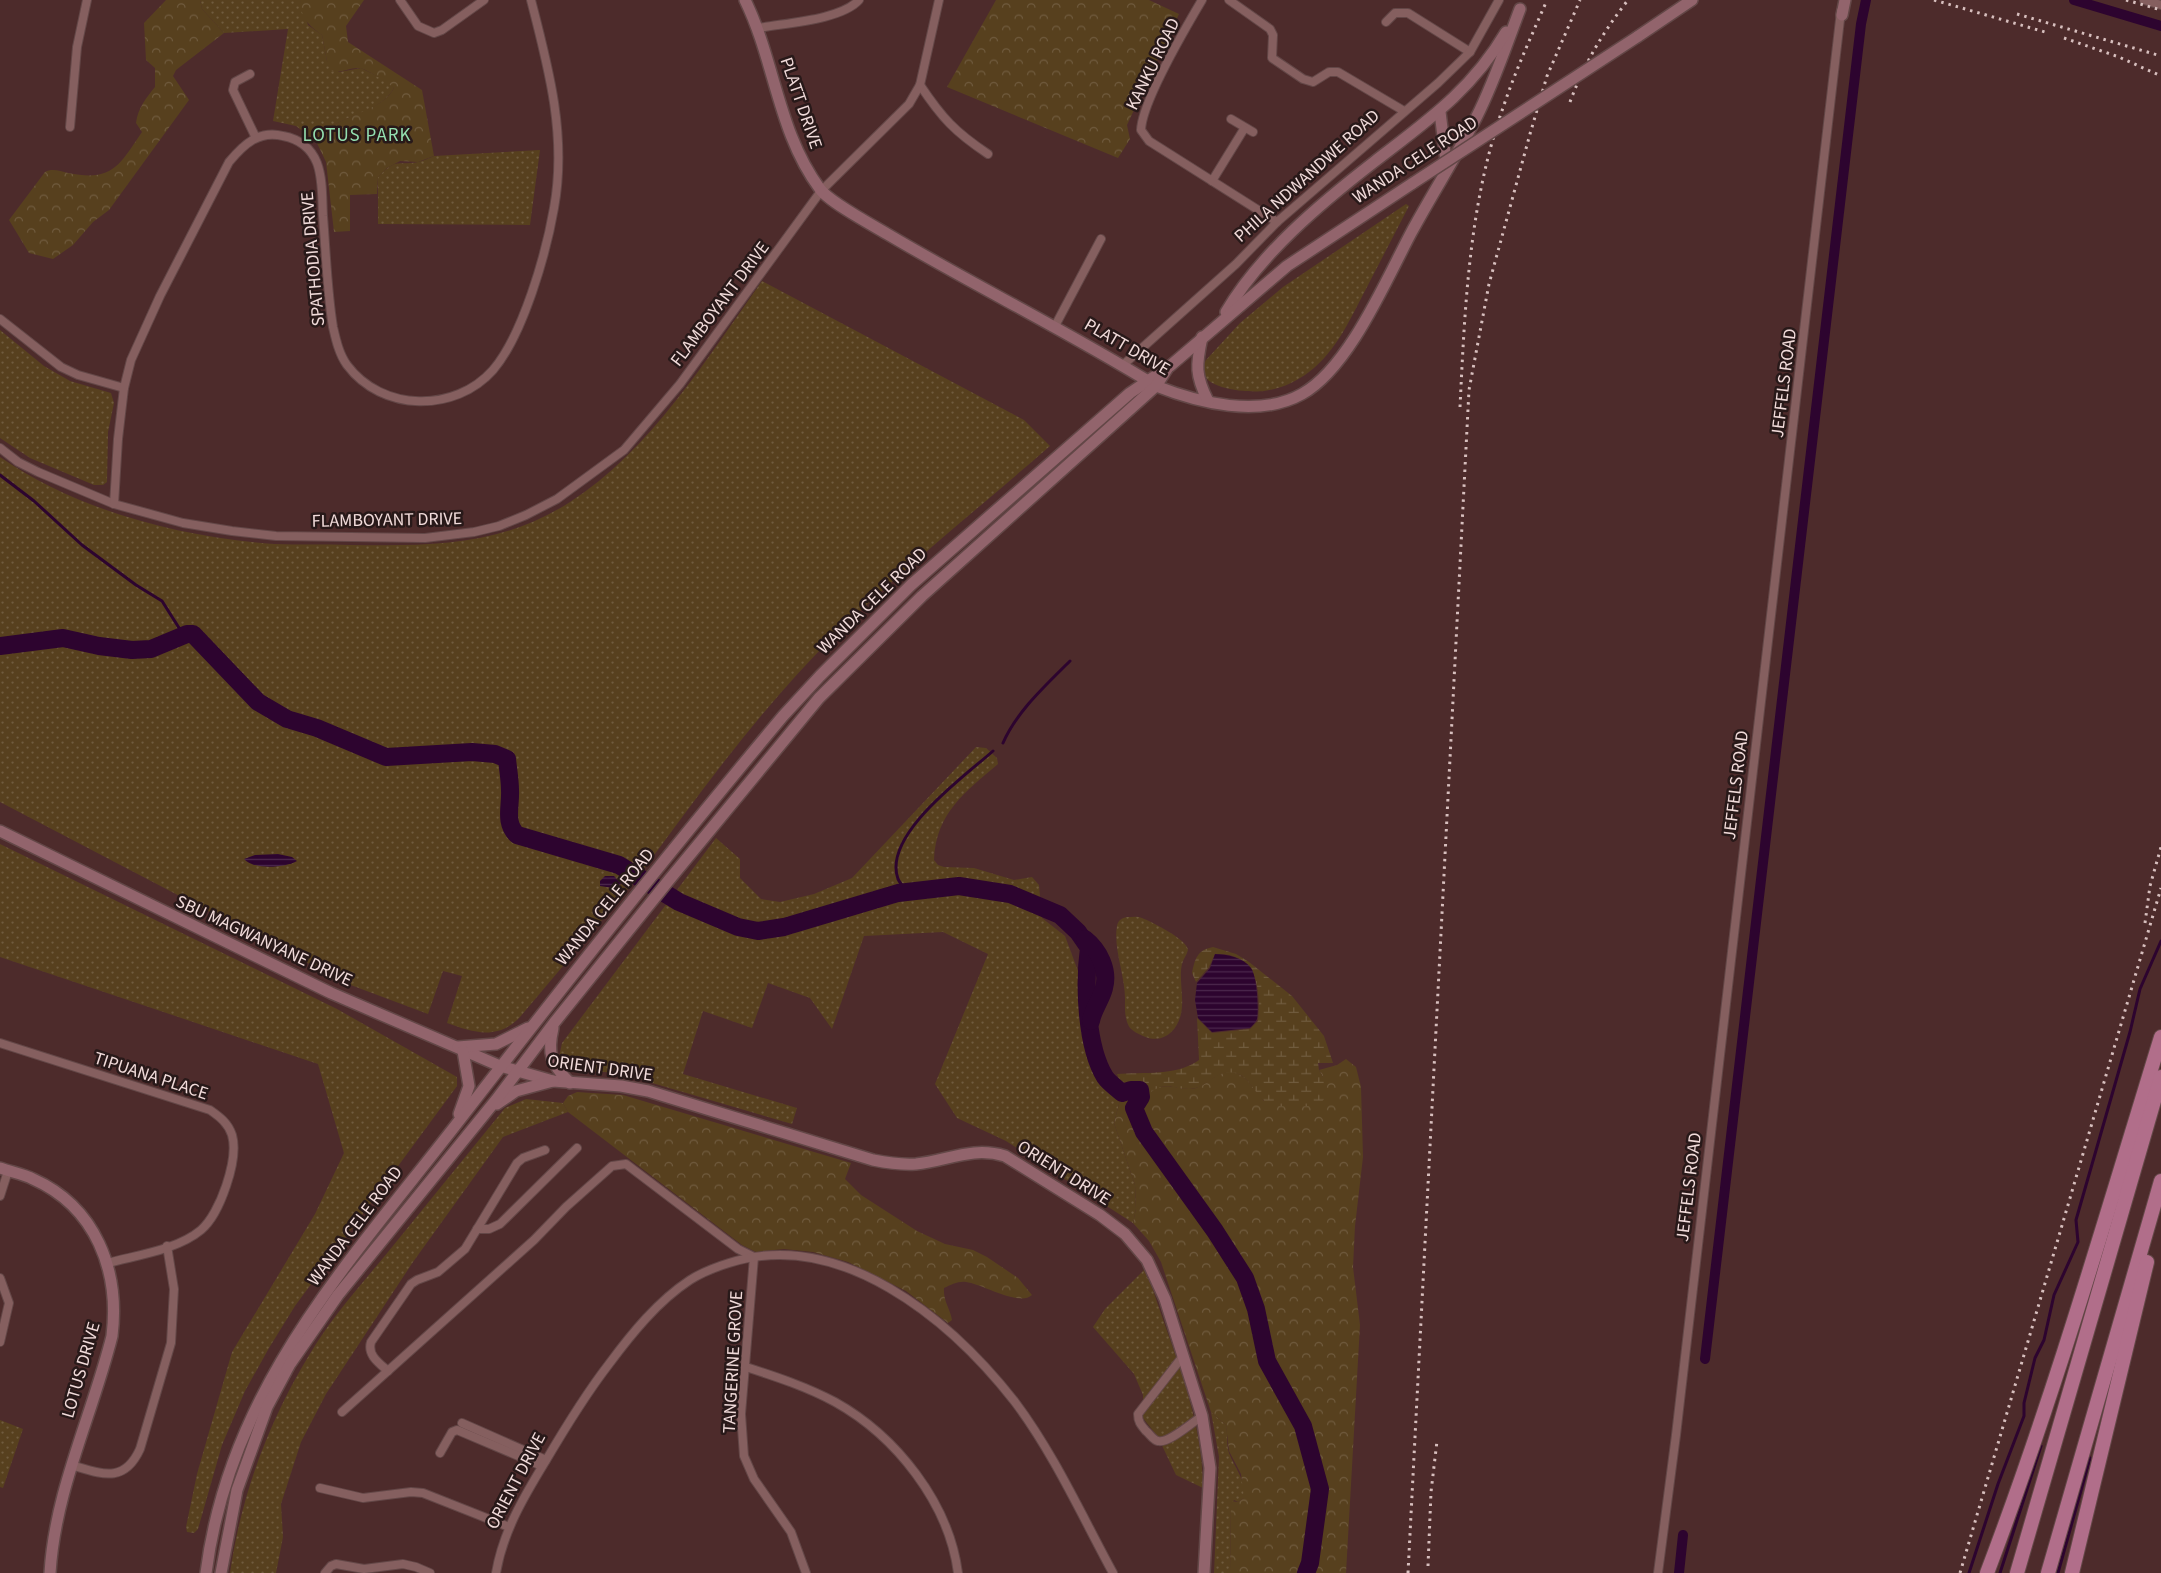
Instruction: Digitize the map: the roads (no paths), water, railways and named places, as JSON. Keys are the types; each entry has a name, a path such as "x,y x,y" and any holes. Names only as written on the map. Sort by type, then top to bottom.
{"highway":[{"path":"1987,1573 2018,1491 2058,1369 2161,1037"},
{"path":"2018,1573 2161,1077"},
{"path":"2048,1573 2161,1181"},
{"path":"2072,1573 2161,1195"}],"street":[{"path":"70,127 77,47 87,0"},
{"path":"400,0 418,26 434,33 442,30 484,0"},
{"name":"SPATHODIA DRIVE","path":"256,138 273,133 294,139 310,150 317,162 322,193 333,326 338,347 346,364 360,380 392,398 411,402 432,401 467,390 494,368 520,322 542,257 554,209 559,160 557,121 548,65 531,0"},
{"name":"PLATT DRIVE","path":"745,0 759,28 785,121 798,154 821,191 860,218 945,268 1055,326 1151,383 1171,392 1237,407 1269,405 1302,394 1326,374 1355,339 1476,118 1498,69 1522,5"},
{"path":"759,28 830,15 847,10 859,0"},
{"name":"FLAMBOYANT DRIVE","path":"0,448 18,462 38,472 114,504 182,524 276,536 425,538 474,532 499,526 526,515 557,500 624,450 680,384 821,191 883,132 909,104 920,85 939,0"},
{"name":"KANKU ROAD","path":"1202,0 1154,92 1141,121 1141,130 1149,141 1212,181"},
{"path":"1229,0 1270,29 1273,35 1272,58 1303,79 1313,82 1329,72 1338,72 1404,111"},
{"name":"PHILA NDWANDWE ROAD","path":"1123,365 1236,264 1277,222 1438,83 1470,52 1499,0"},
{"name":"WANDA CELE ROAD","path":"206,1573 210,1545 230,1472 253,1412 275,1368 300,1327 500,1066 658,868 783,716 863,631 978,525 1151,383 1221,320 1287,266 1692,0"},
{"name":"JEFFELS ROAD","path":"1658,1573 1842,15 1840,0"},
{"path":"1842,15 1845,0"},
{"path":"2144,0 2161,5"},
{"name":"PHILA NDWANDWE ROAD","path":"1221,320 1247,280 1302,222 1345,184 1440,112 1495,51 1522,5"},
{"path":"1386,22 1395,12 1408,13 1470,52"},
{"path":"114,504 118,439 124,388 131,360 160,296 229,162 256,138 233,90 236,82 250,74"},
{"path":"920,85 946,122 960,135 988,154"},
{"path":"1440,112 1447,169"},
{"path":"1231,119 1244,129 1253,132"},
{"path":"1244,129 1212,181 1277,222"},
{"path":"1055,326 1101,239"},
{"path":"0,319 61,367 78,375 124,388"},
{"path":"1202,337 1196,367 1199,382 1208,401"},
{"name":"WANDA CELE ROAD","path":"221,1573 229,1523 242,1475 268,1407 290,1364 338,1295 486,1112 554,1023 669,880 819,698 922,596 1131,406 1151,383"},
{"name":"SBU MAGWANYANE DRIVE","path":"0,831 331,993 517,1072"},
{"path":"554,1023 549,1045 550,1054 560,1073 570,1083"},
{"path":"454,1127 469,1086 460,1049 496,1044 519,1034 534,1024"},
{"name":"TIPUANA PLACE","path":"0,1044 210,1110 221,1118 228,1127 233,1141 231,1166 221,1201 211,1220 201,1230 188,1238 108,1263"},
{"name":"ORIENT DRIVE","path":"517,1072 552,1081 621,1086 648,1091 896,1165 918,1164 989,1151 1005,1156 1100,1215 1125,1234 1147,1260 1165,1300 1202,1416 1210,1468 1204,1573"},
{"path":"486,1112 516,1091 552,1081"},
{"path":"477,1229 489,1229 505,1220 577,1148"},
{"path":"388,1371 370,1352 371,1342 411,1284 445,1267 465,1249 517,1163 523,1158 545,1150"},
{"path":"342,1412 534,1240 605,1172 617,1164 630,1166 738,1249 754,1257"},
{"path":"0,1196 4,1169"},
{"name":"LOTUS DRIVE","path":"4,1169 32,1178 64,1198 87,1223 97,1238 108,1263 114,1296 112,1336 60,1502 52,1543 50,1573"},
{"path":"71,1465 105,1473 121,1472 134,1462 140,1449 172,1343 174,1289 167,1246"},
{"name":"ORIENT DRIVE","path":"496,1573 509,1527 544,1463 587,1392 648,1317 692,1279 721,1266 754,1257 801,1256 821,1259 851,1269 903,1297 932,1317 962,1343 1015,1403 1042,1442 1113,1573"},
{"name":"TANGERINE GROVE","path":"754,1257 741,1414 744,1456 754,1479 791,1532 806,1573"},
{"path":"0,1278 10,1303 0,1342"},
{"path":"1183,1356 1138,1414 1138,1419 1140,1424 1156,1441 1161,1442 1168,1440 1202,1416"},
{"path":"746,1368 786,1380 836,1402 880,1433 914,1471 934,1504 950,1541 958,1573"},
{"path":"462,1423 544,1463"},
{"path":"440,1453 452,1432 457,1430 544,1463"},
{"path":"320,1488 363,1498 411,1492 423,1493 509,1527"},
{"path":"325,1573 331,1566 336,1564 364,1569 403,1564 430,1573"}],"waterway":[{"path":"1705,1359 1861,24 1866,0"},
{"path":"2074,0 2161,26"},
{"path":"0,475 34,501 82,545 136,585 162,601 181,631 187,634"},
{"path":"0,646 63,638 99,646 132,650 151,649 187,634 193,634 258,702 287,719 317,728 386,757 472,752 495,754 507,759 510,786 509,820 517,835 619,865 679,902 738,927 758,931 784,927 898,893 959,886 1010,894 1060,915 1078,932 1089,948 1087,996 1090,1032 1094,1049 1105,1077 1122,1093 1140,1090 1141,1097 1134,1108 1144,1132 1215,1231 1245,1278 1256,1309 1267,1361 1303,1426 1320,1489 1310,1563 1306,1573"},
{"path":"1003,743 1024,709 1070,661"},
{"path":"907,892 898,879 896,862 902,844 929,808 993,751"},
{"path":"1085,939 1095,949 1102,961 1105,974 1104,988 1091,1021"},
{"path":"1969,1573 1998,1484 2024,1416 2024,1403 2035,1358 2044,1340 2054,1295 2078,1242 2076,1220 2130,1032 2140,989 2161,941"},
{"path":"2000,1573 2041,1446"},
{"path":"2058,1573 2090,1458"},
{"path":"1679,1573 1683,1535"}],"railway":[{"path":"1460,407 1467,292 1476,216 1483,179 1492,142 1509,92 1547,0"},
{"path":"1408,1573 1469,390 1489,284 1530,134 1547,76 1580,0"},
{"path":"1570,102 1581,75 1595,49 1610,24 1628,0"},
{"path":"1934,0 2045,32"},
{"path":"2126,0 2161,10"},
{"path":"2017,14 2161,56"},
{"path":"2064,38 2119,57 2161,76"},
{"path":"2145,923 2150,886 2161,847"},
{"path":"1960,1573 2161,888"},
{"path":"1428,1566 1431,1492 1437,1441"}],"district":[{"name":"LOTUS PARK","path":"357,135"}]}
